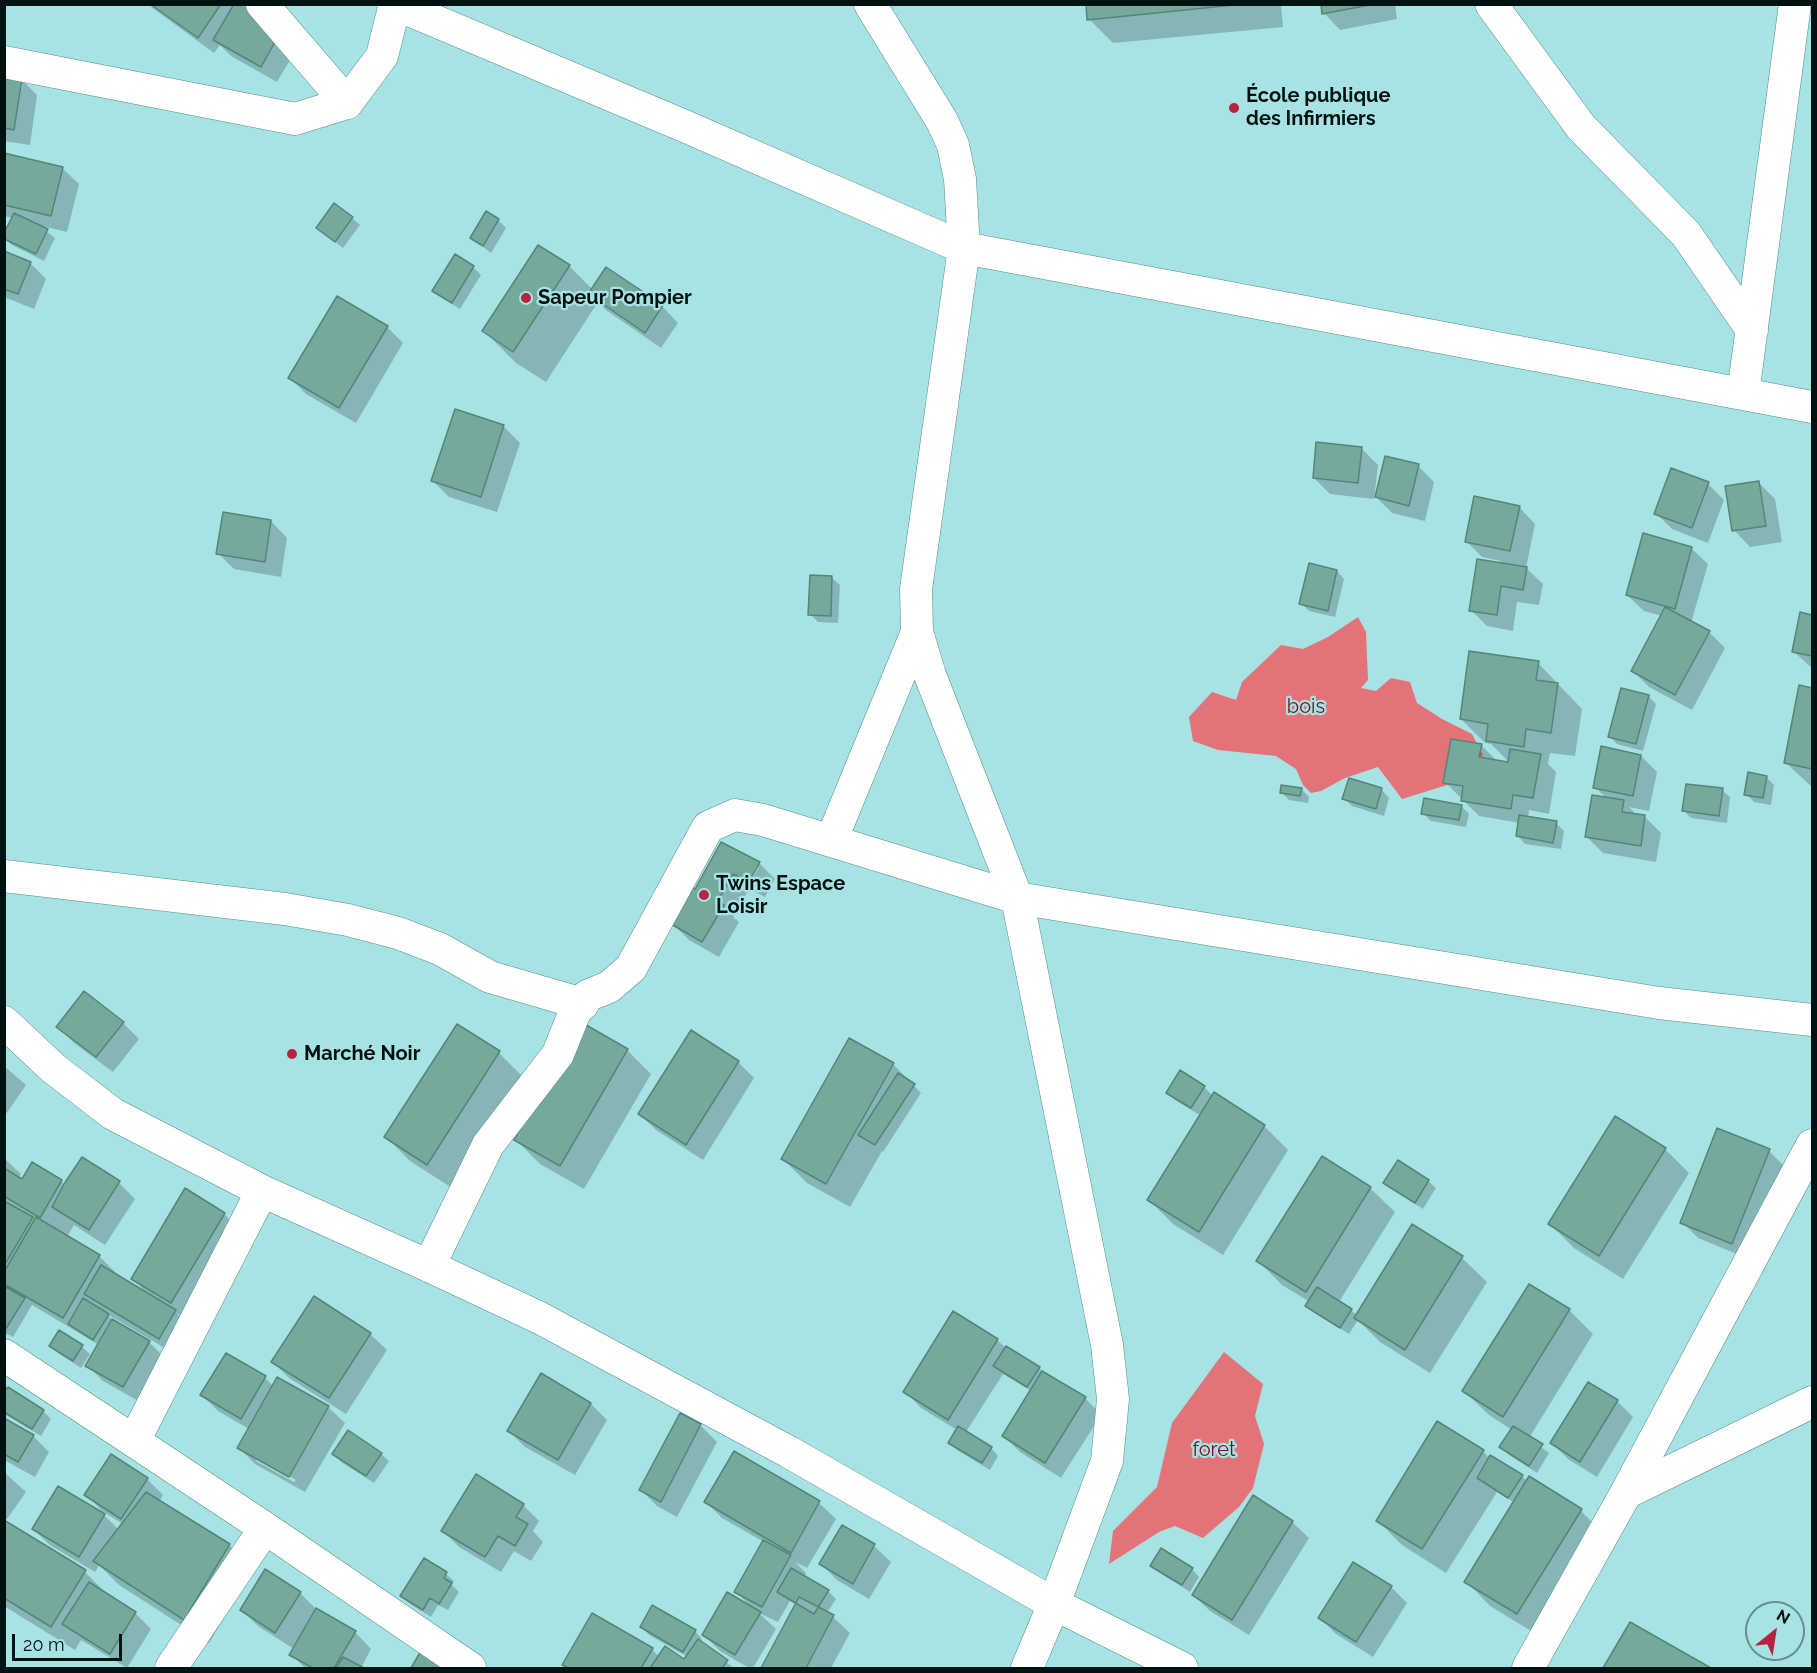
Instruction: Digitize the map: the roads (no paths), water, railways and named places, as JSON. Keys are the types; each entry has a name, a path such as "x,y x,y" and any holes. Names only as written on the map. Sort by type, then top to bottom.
{"street":[{"path":"262,4 347,103"},
{"path":"4,62 295,119 347,103 382,56 395,4 689,128 964,248 1812,406"},
{"path":"870,4 942,122 953,145 960,179 964,248 916,589 917,632 930,675 1017,898 1107,1345 1113,1399 1107,1461 1054,1604 1027,1668"},
{"path":"1491,4 1581,127 1686,234 1752,330"},
{"path":"1743,394 1795,4"},
{"path":"831,841 917,632"},
{"path":"429,1266 488,1145 558,1054 574,1014 587,996 609,987 631,968 708,827 735,815 763,820 1017,898 1647,1001 1812,1020"},
{"path":"4,876 285,909 348,920 398,933 440,949 490,977 583,1004"},
{"path":"4,1022 53,1068 113,1114 262,1191 540,1318 789,1452 1054,1604 1182,1668"},
{"path":"1528,1668 1626,1492 1812,1145"},
{"path":"134,1440 262,1191"},
{"path":"4,1355 266,1528 470,1668"},
{"path":"1626,1492 1812,1402"},
{"path":"171,1668 266,1528"}],"place":[{"name":"École publique des Infirmiers","path":"1234,108"},
{"name":"Sapeur Pompier","path":"526,298"},
{"name":"Twins Espace Loisir","path":"704,895"},
{"name":"Marché Noir","path":"292,1054"}],"park label":[{"name":"bois","path":"1306,707"},
{"name":"foret","path":"1214,1450"}]}
